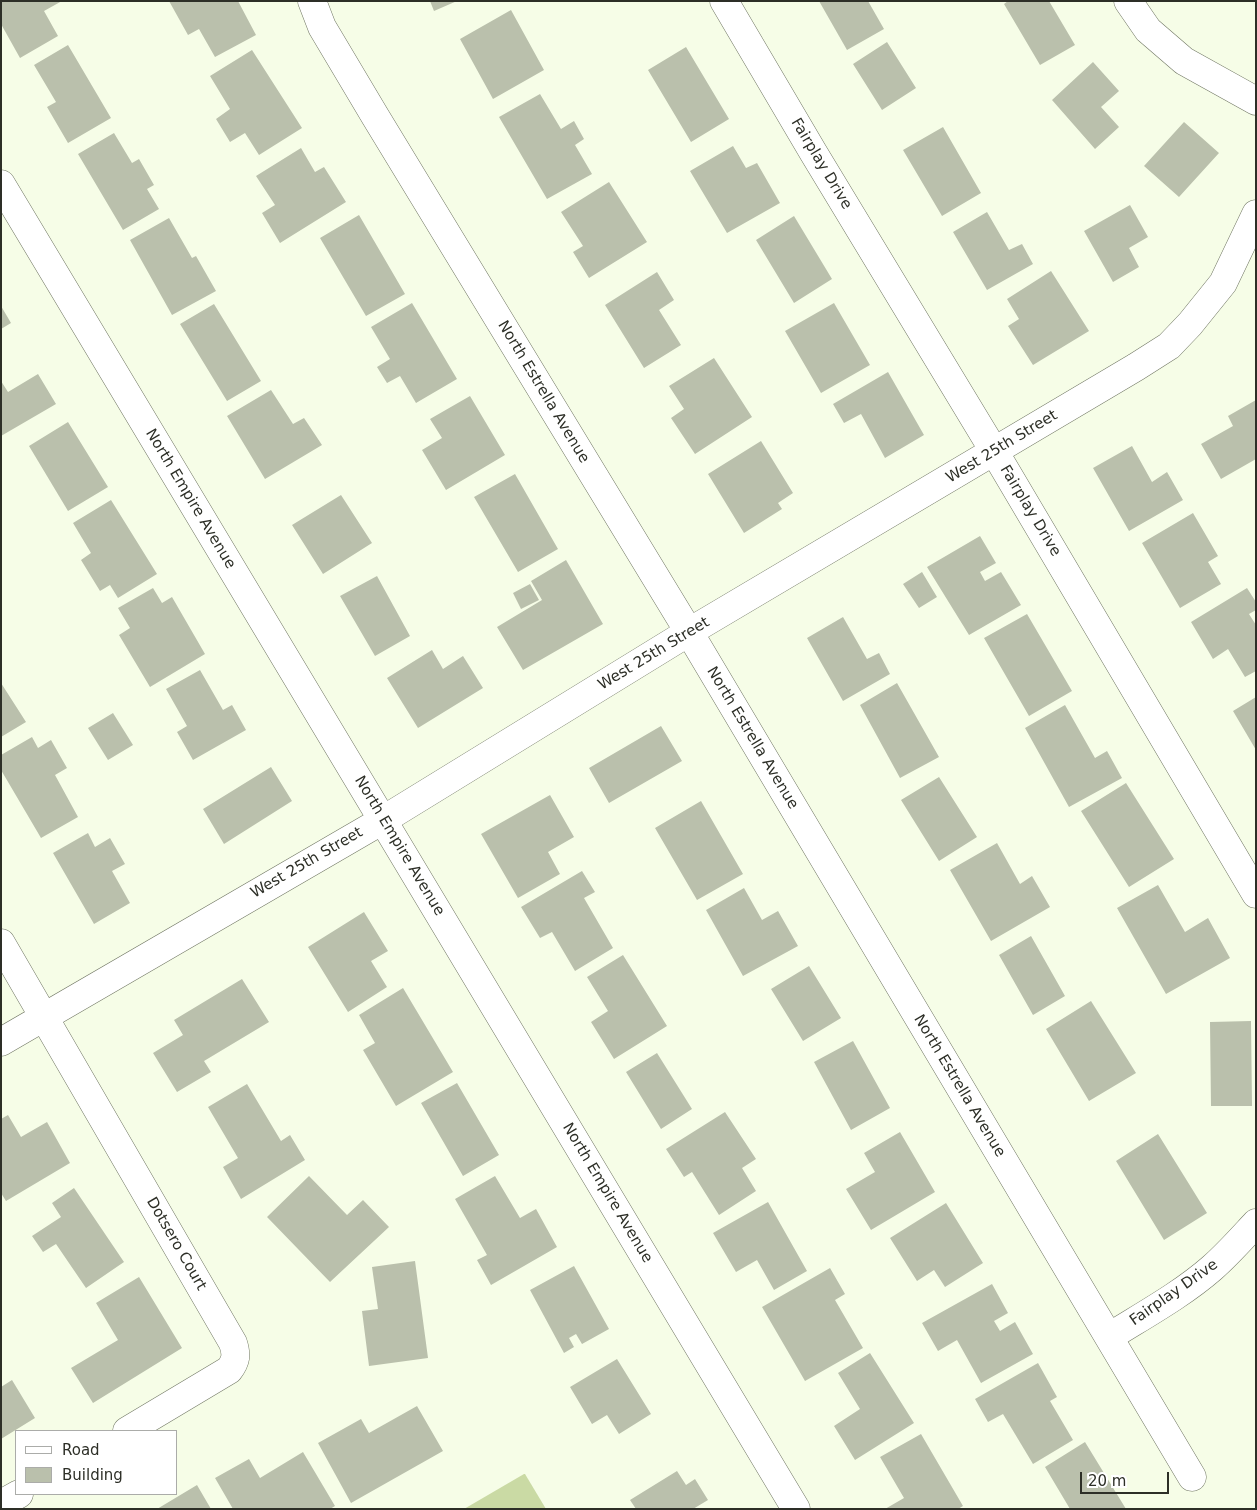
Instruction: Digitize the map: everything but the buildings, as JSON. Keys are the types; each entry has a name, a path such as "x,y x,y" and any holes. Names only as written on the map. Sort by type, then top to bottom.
{"street":[{"name":"North Estrella Avenue","path":"312,1 322,27 374,116 689,632 1192,1476"},
{"name":"Fairplay Drive","path":"724,1 994,451 1256,894"},
{"path":"1128,1 1148,30 1184,60 1256,100"},
{"name":"North Empire Avenue","path":"1,184 796,1509"},
{"name":"West 25th Street","path":"1,1042 383,820 689,632 1169,346 1190,324 1222,283 1256,214"},
{"path":"1,943 44,1016"},
{"name":"Dotsero Court","path":"44,1016 234,1343 236,1352 235,1361 229,1370 129,1430"},
{"name":"Fairplay Drive","path":"1109,1337 1173,1297 1212,1268 1236,1246 1256,1223"},
{"path":"1,1504 17,1495"}],"green space":[{"path":"524,1474 546,1509 464,1509"}]}
